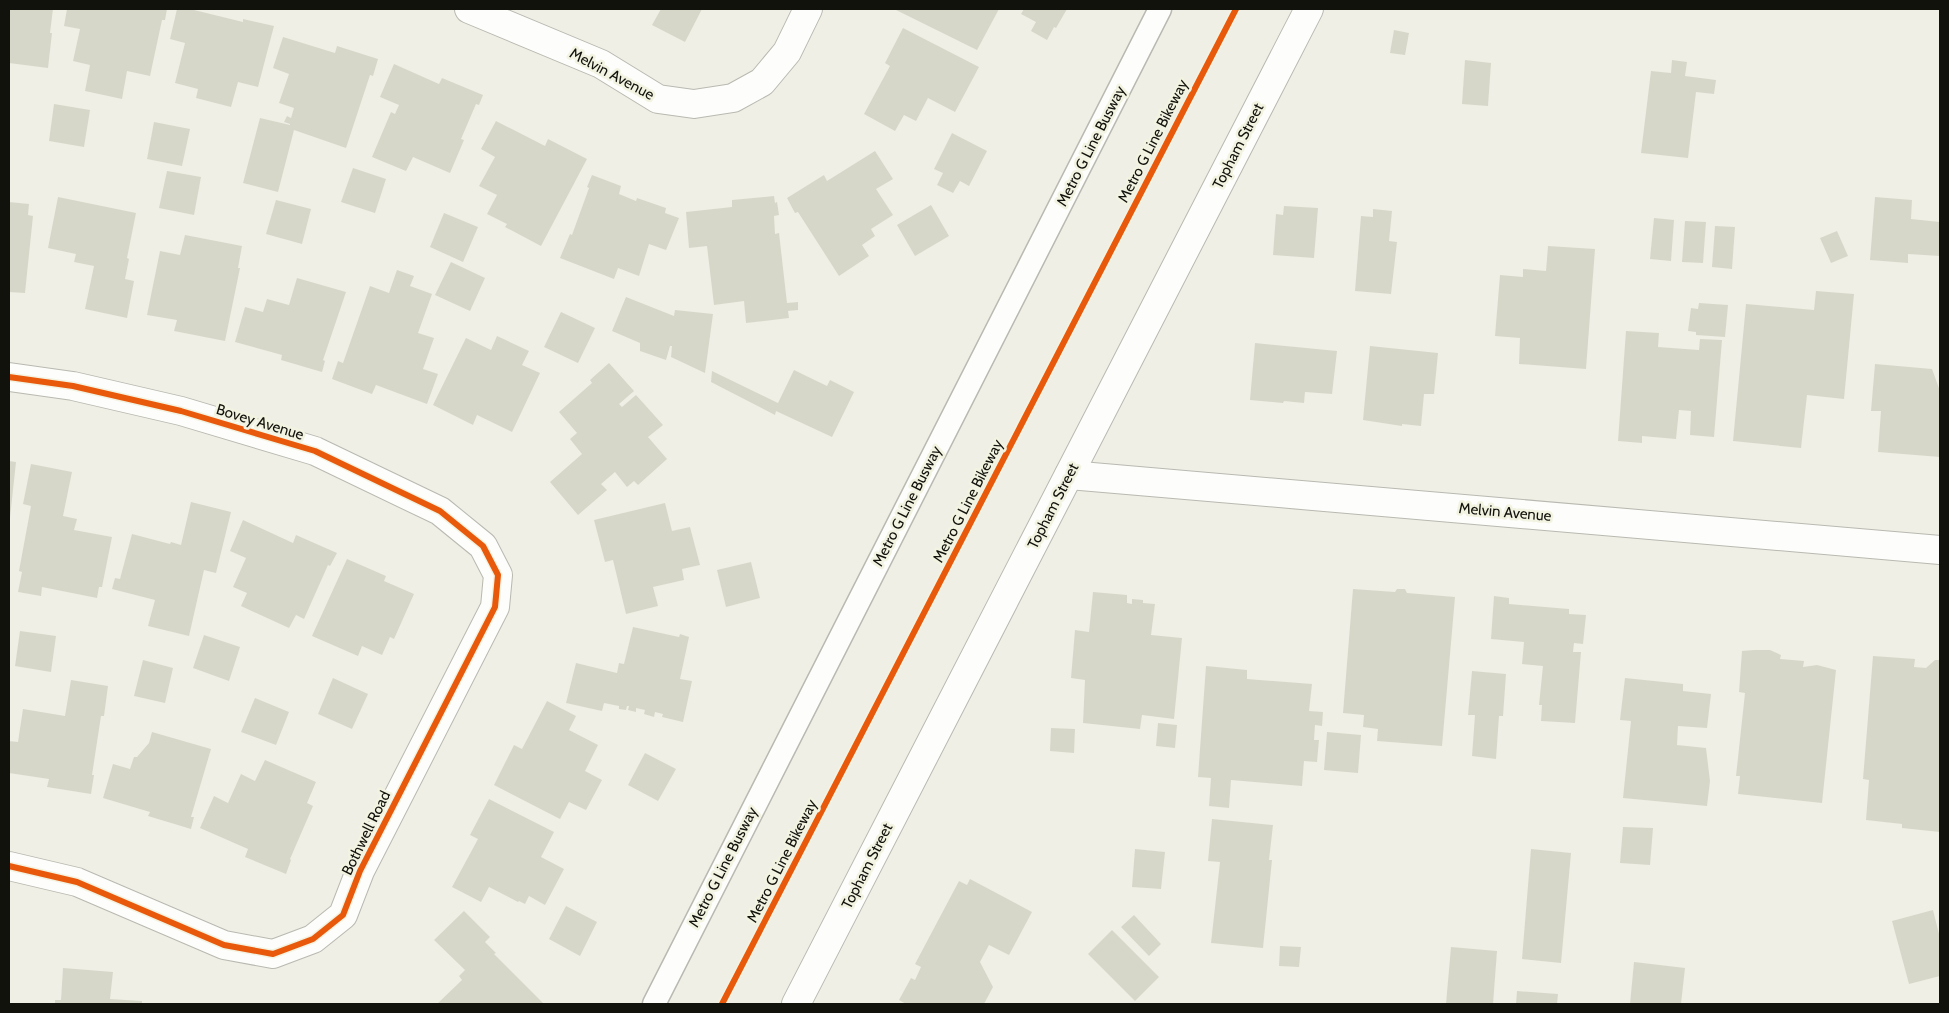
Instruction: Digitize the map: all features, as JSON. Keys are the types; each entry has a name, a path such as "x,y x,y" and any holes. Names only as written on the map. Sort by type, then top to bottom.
{"street":[{"name":"Melvin Avenue","path":"469,9 601,64 658,99 694,104 733,98 762,82 787,52 808,9"},
{"name":"Topham Street","path":"796,1004 1309,9"},
{"name":"Bovey Avenue","path":"9,377 73,386 181,410 315,451 440,511 483,546"},
{"name":"Melvin Avenue","path":"1069,475 1940,550"},
{"name":"Bothwell Road","path":"9,866 77,882 224,945 273,954 313,939 343,915 360,871 495,606 498,575 483,546"}],"lane":[{"name":"Metro G Line Busway","path":"654,1004 1160,9"}],"building":[{"path":"9,9 53,9 48,68 9,63"},
{"path":"67,9 167,9 165,20 162,20 150,76 127,71 122,99 85,91 90,65 73,61 80,29 64,26"},
{"path":"177,9 190,9 243,22 243,19 274,26 258,87 238,82 231,107 196,98 198,89 175,83 185,43 170,39"},
{"path":"661,9 702,9 685,42 652,25"},
{"path":"894,9 999,9 977,50"},
{"path":"1024,9 1067,9 1047,40 1031,31 1036,22 1021,14"},
{"path":"903,28 979,67 955,112 928,98 916,121 904,115 895,131 864,114 890,66 885,63"},
{"path":"1394,30 1409,33 1405,55 1390,53"},
{"path":"283,37 335,53 337,46 378,59 373,76 370,75 346,148 294,130 278,192 243,183 260,118 290,125 284,122 287,116 291,118 294,108 279,103 289,74 273,68"},
{"path":"1465,60 1491,63 1488,106 1462,104"},
{"path":"1672,60 1687,62 1685,76 1716,80 1714,94 1696,92 1688,158 1641,153 1651,71 1671,73"},
{"path":"394,64 439,84 442,78 483,95 479,105 476,104 461,139 464,140 450,173 413,157 406,171 372,157 391,112 395,114 399,105 380,97"},
{"path":"54,104 90,110 84,147 49,141"},
{"path":"496,121 545,146 548,139 587,159 541,246 505,227 507,224 487,214 497,195 479,186 495,157 481,149"},
{"path":"154,122 190,129 182,166 147,159"},
{"path":"952,133 987,151 969,186 960,181 953,193 937,185 943,173 934,169"},
{"path":"875,151 893,179 876,189 893,215 871,229 875,236 862,245 869,256 839,276 798,212 795,213 787,198 824,175 827,181"},
{"path":"353,168 386,179 375,213 341,202"},
{"path":"167,171 201,177 194,215 159,208"},
{"path":"592,175 621,186 619,194 636,201 637,198 666,208 665,213 679,218 666,250 649,244 639,276 618,268 614,279 560,258 570,234 572,235"},
{"path":"774,196 779,215 774,216 775,234 779,233 787,303 798,302 798,310 788,311 789,318 746,323 744,301 714,305 707,246 689,248 686,212 732,207 732,200"},
{"path":"58,197 136,213 125,279 134,281 127,318 85,309 94,266 74,262 76,254 48,248"},
{"path":"1875,197 1912,200 1911,219 1940,222 1940,256 1908,254 1908,263 1870,260"},
{"path":"276,200 311,209 302,244 266,234"},
{"path":"9,202 29,204 28,215 33,216 25,293 9,292"},
{"path":"931,205 949,236 915,256 897,225"},
{"path":"1284,206 1318,208 1314,258 1273,255 1276,214 1283,215"},
{"path":"1373,209 1392,211 1389,241 1397,242 1391,294 1355,291 1361,216 1373,217"},
{"path":"444,213 478,227 463,262 430,247"},
{"path":"1654,218 1674,220 1671,261 1650,259"},
{"path":"1685,221 1706,222 1703,263 1682,262"},
{"path":"1715,226 1735,227 1732,269 1712,267"},
{"path":"1837,231 1848,256 1831,263 1820,238"},
{"path":"185,235 242,246 238,268 240,268 225,341 174,331 177,320 147,315 160,251 180,255"},
{"path":"1548,246 1595,249 1586,369 1519,364 1520,338 1495,336 1500,275 1523,277 1523,269 1546,271"},
{"path":"451,262 485,278 470,311 435,295"},
{"path":"397,270 414,276 410,286 432,294 418,333 434,338 423,369 438,374 427,404 376,385 372,394 332,379 338,361 343,363 370,286 389,293"},
{"path":"297,278 346,292 323,360 325,361 322,372 281,360 282,355 235,342 245,307 263,312 267,299 289,305"},
{"path":"1816,291 1854,294 1844,399 1807,395 1801,448 1733,441 1746,304 1814,310"},
{"path":"626,297 674,316 675,310 713,314 705,373 671,357 672,346 670,346 666,360 640,351 640,343 612,331"},
{"path":"1699,303 1728,305 1725,337 1696,335 1696,332 1688,331 1691,308 1698,309"},
{"path":"561,312 595,328 578,363 544,347"},
{"path":"1626,331 1659,333 1658,347 1699,350 1700,339 1722,340 1714,437 1690,435 1691,411 1679,410 1676,439 1642,436 1642,443 1618,441"},
{"path":"497,336 529,351 522,365 540,373 512,432 477,415 473,425 433,405 466,338 491,350"},
{"path":"1255,343 1337,351 1332,394 1305,392 1304,403 1250,400"},
{"path":"1370,346 1438,353 1434,394 1424,394 1421,426 1402,424 1402,426 1363,420"},
{"path":"609,363 634,391 619,404 622,407 636,395 663,425 648,437 667,459 638,485 634,481 627,487 615,472 601,484 607,490 578,515 550,482 582,454 570,439 577,433 559,412 592,383 590,380"},
{"path":"1875,364 1932,369 1940,391 1940,457 1878,452 1881,411 1871,411"},
{"path":"794,370 827,386 830,380 854,392 832,437 776,411 775,415 711,382 712,371 778,403"},
{"path":"9,461 16,462 10,518 9,518"},
{"path":"31,464 72,472 63,516 77,519 74,530 112,537 102,587 99,587 97,598 42,587 41,596 18,592 22,572 19,571 31,506 23,504"},
{"path":"191,502 231,512 216,573 204,570 189,636 148,626 155,600 112,589 115,578 120,579 132,534 181,545"},
{"path":"665,503 672,531 690,527 700,565 682,569 684,580 653,587 658,606 626,614 613,560 605,562 594,520"},
{"path":"243,520 293,543 296,535 337,553 330,566 328,565 304,619 296,615 289,628 241,606 247,593 233,587 246,558 230,551"},
{"path":"347,559 386,576 384,581 414,594 394,639 390,637 382,655 362,646 358,656 312,636"},
{"path":"751,562 760,598 726,607 717,570"},
{"path":"1353,589 1395,592 1397,589 1405,589 1407,593 1455,597 1442,746 1377,741 1378,729 1363,727 1364,715 1343,713"},
{"path":"1093,592 1127,595 1127,603 1132,604 1132,599 1143,600 1143,603 1155,604 1151,635 1182,638 1174,719 1142,715 1140,729 1083,723 1085,680 1071,678 1075,630 1089,632"},
{"path":"1494,596 1509,598 1509,604 1569,609 1569,614 1586,615 1583,644 1574,643 1573,652 1581,652 1575,723 1541,721 1542,705 1539,705 1543,666 1522,664 1524,642 1491,639"},
{"path":"633,627 679,637 680,634 689,637 680,679 692,681 683,722 662,717 663,714 655,712 654,717 644,714 645,710 636,708 636,712 628,710 629,706 627,706 626,710 619,709 619,706 604,703 602,711 566,703 576,663 617,673 619,663 624,664"},
{"path":"20,631 56,636 51,672 15,666"},
{"path":"204,635 240,647 229,681 193,668"},
{"path":"1770,650 1781,655 1780,659 1804,661 1803,667 1817,665 1836,670 1822,803 1738,794 1740,776 1736,776 1745,693 1739,692 1742,651"},
{"path":"1873,656 1915,659 1914,667 1926,668 1935,660 1940,660 1940,832 1902,828 1902,824 1866,820 1869,780 1863,779"},
{"path":"143,660 173,668 165,703 134,696"},
{"path":"1206,666 1247,670 1247,679 1312,684 1309,711 1323,712 1322,726 1315,725 1314,740 1319,740 1317,762 1304,761 1302,786 1231,780 1229,808 1209,806 1211,778 1198,777"},
{"path":"1472,671 1506,674 1503,716 1499,716 1496,759 1472,756 1475,715 1468,715"},
{"path":"333,678 368,694 352,729 318,714"},
{"path":"1625,678 1683,684 1683,691 1711,694 1707,728 1678,726 1677,745 1706,748 1710,781 1707,806 1623,798 1631,721 1620,720"},
{"path":"71,680 108,686 104,716 101,716 91,794 47,787 49,779 9,773 9,741 18,742 23,709 65,716"},
{"path":"255,698 289,712 276,745 241,732"},
{"path":"547,701 576,716 569,730 598,745 585,771 602,780 586,810 569,802 560,819 494,785 514,745 522,749"},
{"path":"1158,723 1177,725 1175,748 1156,746"},
{"path":"1051,728 1075,729 1074,753 1050,751"},
{"path":"152,732 211,749 191,817 194,817 191,829 148,816 150,812 103,798 113,764 130,769 134,757 137,757 149,743"},
{"path":"1327,732 1361,735 1358,773 1324,770"},
{"path":"645,753 676,769 658,801 628,785"},
{"path":"265,760 316,782 307,803 313,806 290,859 286,874 245,857 248,849 200,828 214,796 228,803 241,774 255,781"},
{"path":"489,799 554,832 541,857 564,869 545,905 529,896 525,904 518,902 489,887 481,902 452,887 478,839 470,835"},
{"path":"1212,819 1273,825 1269,860 1272,860 1263,948 1211,943 1220,862 1208,861"},
{"path":"1623,827 1653,828 1650,865 1620,863"},
{"path":"1135,849 1165,852 1161,889 1132,887"},
{"path":"1531,849 1571,853 1561,963 1522,959"},
{"path":"970,879 1032,912 1009,955 989,945 980,962 993,987 984,1004 906,1004 899,1000 911,978 915,980 921,967 915,964 959,881 967,885"},
{"path":"566,906 597,922 580,956 549,939"},
{"path":"1933,910 1940,938 1940,976 1909,984 1892,921"},
{"path":"464,911 490,937 485,942 496,953 494,954 544,1004 437,1004 462,980 459,976 465,970 434,940"},
{"path":"1134,915 1161,944 1149,956 1121,927"},
{"path":"1112,930 1159,977 1135,1001 1088,954"},
{"path":"1280,946 1301,947 1299,967 1279,966"},
{"path":"1451,947 1497,951 1493,1004 1446,1004"},
{"path":"1634,962 1685,968 1681,1004 1630,1004"},
{"path":"63,968 113,972 110,999 142,1001 142,1004 55,1004 55,1000 61,1000"},
{"path":"1517,991 1558,994 1557,1004 1516,1004"}],"cycle path":[{"name":"Metro G Line Bikeway","path":"722,1004 1236,9"},
{"path":"9,377 73,386 181,411 315,451 440,511 483,546 498,575 495,607 360,871 343,915 313,939 273,954 224,945 77,882 9,866"}]}
